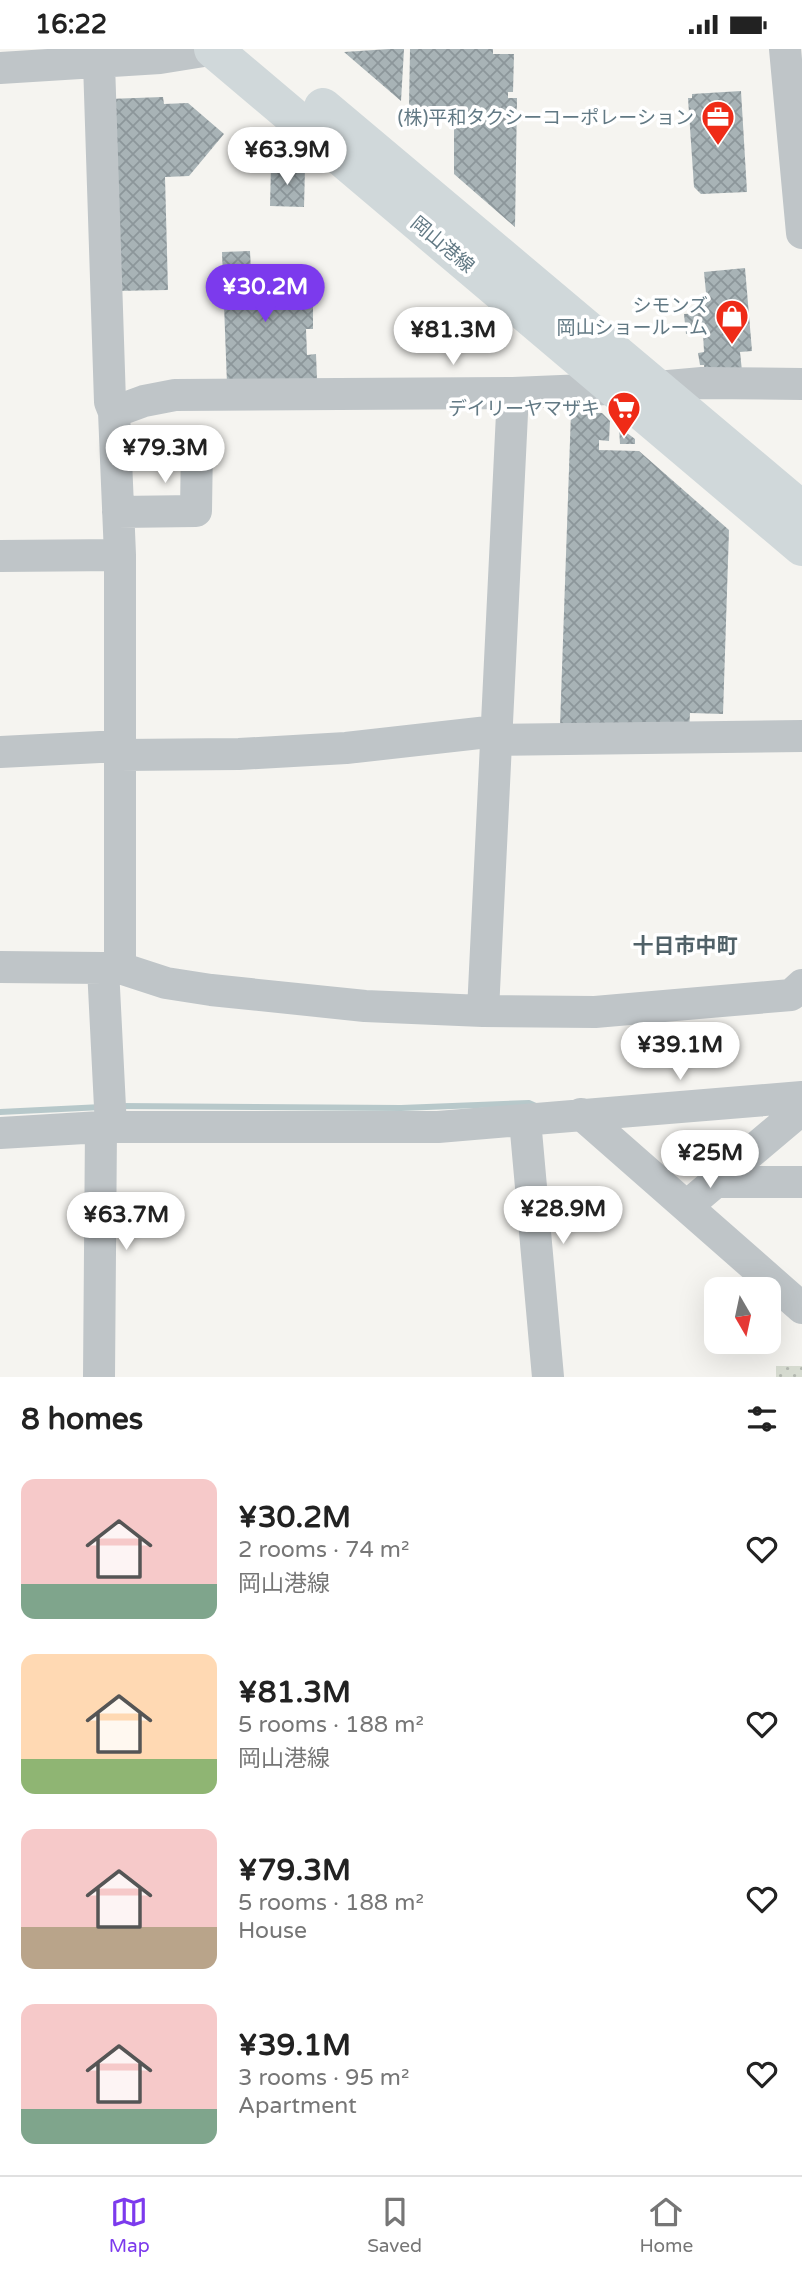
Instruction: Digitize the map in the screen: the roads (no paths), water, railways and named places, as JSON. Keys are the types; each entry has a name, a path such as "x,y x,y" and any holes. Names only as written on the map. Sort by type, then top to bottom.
{"main road":[{"name":"岡山港線","path":"215,49 802,547"},
{"name":"岡山港線","path":"254,49 802,510"}],"street":[{"path":"0,68 159,58 215,49"},
{"path":"786,49 802,233"},
{"path":"99,63 110,402 114,412 118,512 109,555 116,748 99,1377"},
{"path":"114,412 144,401 175,395 513,393 702,383 802,384"},
{"path":"483,1011 513,393"},
{"path":"118,512 196,511 197,444"},
{"path":"0,555 109,555"},
{"path":"0,752 116,748 239,754 496,736 802,736"},
{"path":"0,967 112,968 166,983 211,991 365,1006 483,1011 595,1012 791,995 802,985"},
{"path":"0,1133 108,1117 438,1127 802,1097"},
{"path":"687,1206 802,1109"},
{"path":"554,1118 687,1206 802,1308"},
{"path":"548,1377 554,1118"},
{"path":"716,1182 802,1182"}],"waterway":[{"path":"120,1106 401,1108 529,1103 538,1107"},
{"path":"0,1112 102,1107"}],"place":[{"name":"(株)平和タクシーコーポレーション","path":"718,147"},
{"name":"シモンズ 岡山ショールーム","path":"732,346"},
{"name":"デイリーヤマザキ","path":"624,438"}],"district":[{"name":"十日市中町","path":"685,946"}]}
